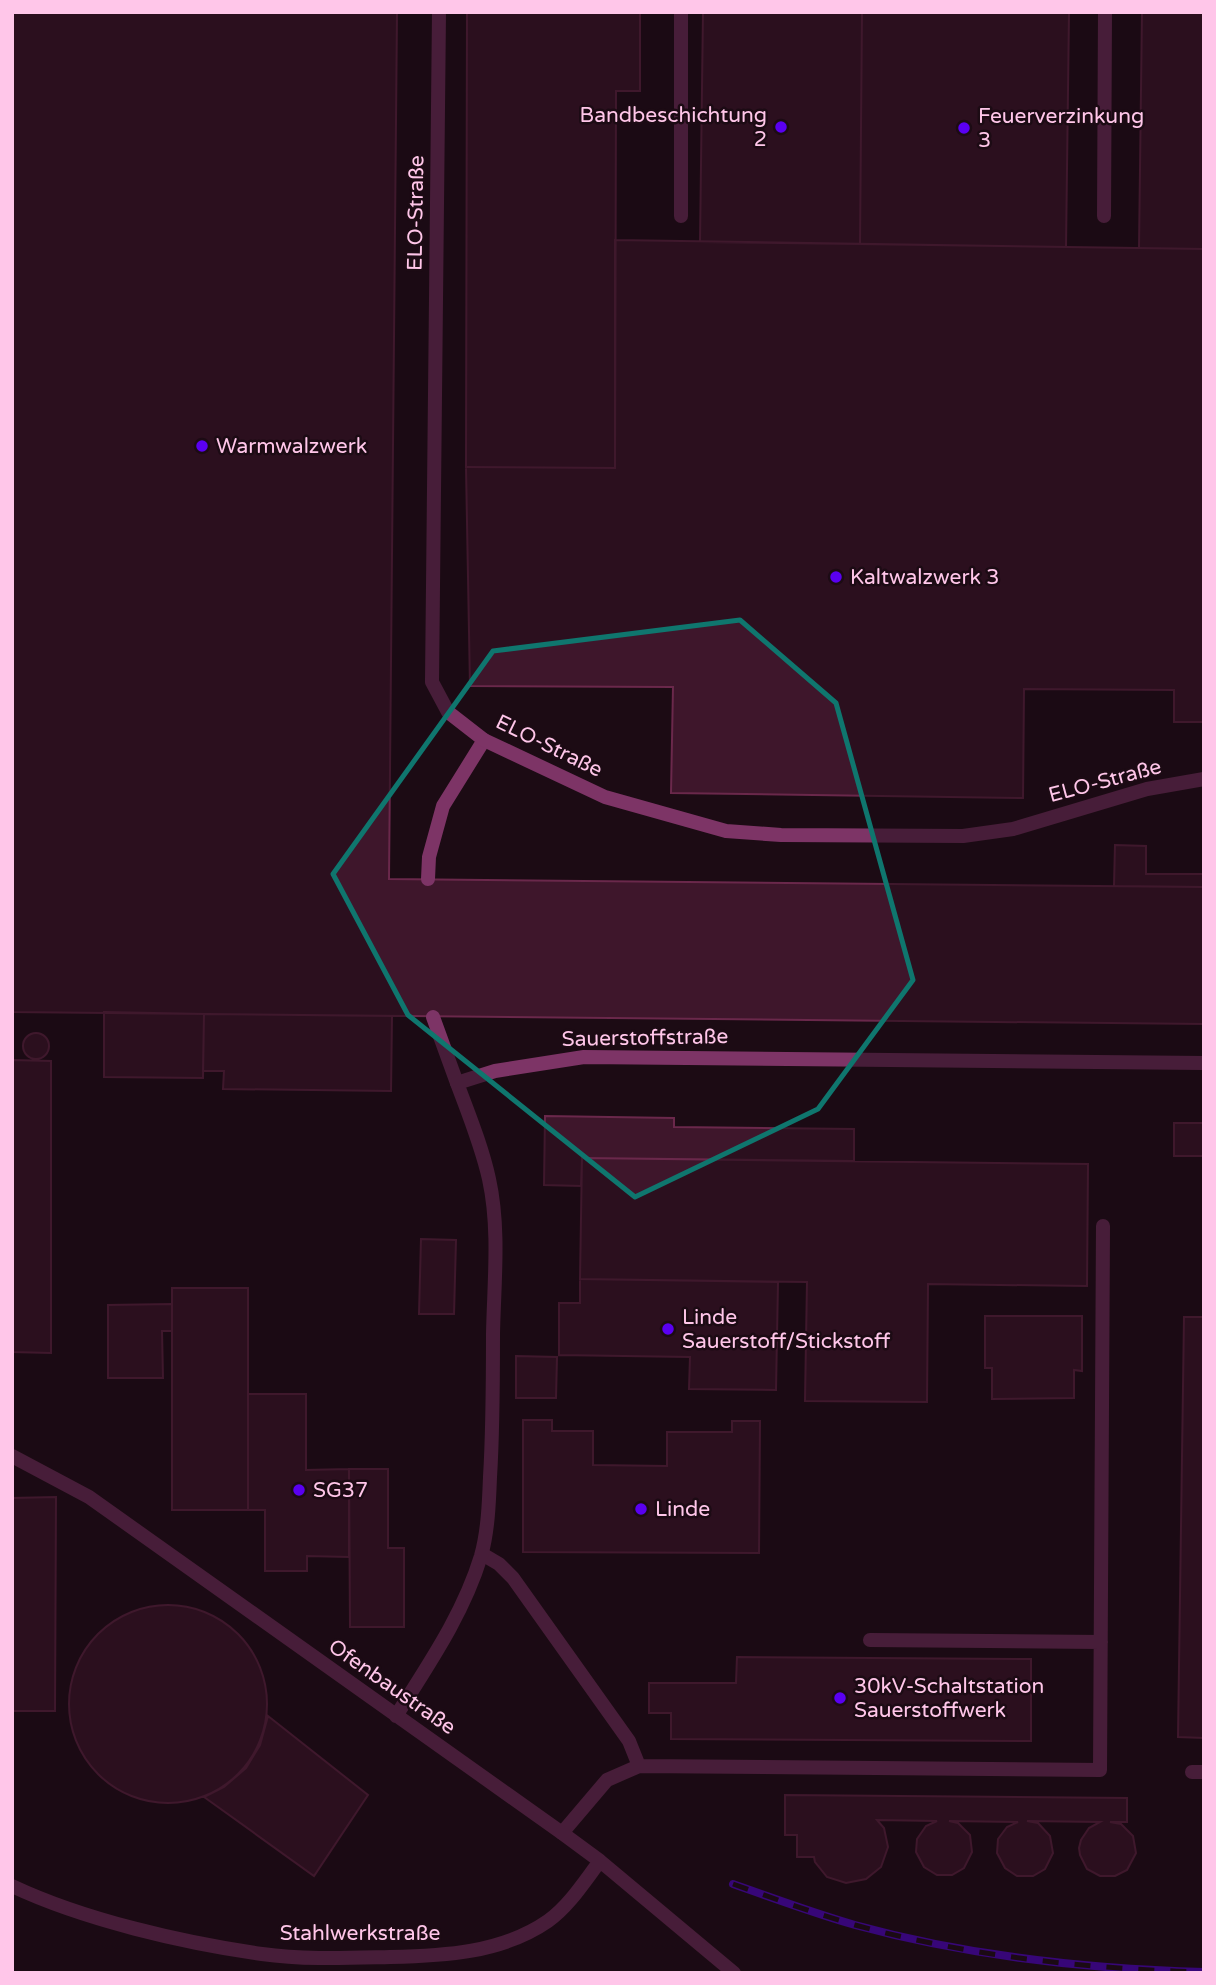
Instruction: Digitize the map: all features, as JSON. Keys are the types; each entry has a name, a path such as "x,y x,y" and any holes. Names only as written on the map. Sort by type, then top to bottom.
{"street":[{"name":"ELO-Straße","path":"439,12 432,682 448,712 484,740 606,797 726,831 780,835 963,836 1013,829 1147,789 1204,779"},
{"path":"681,12 681,216"},
{"path":"1104,216 1105,12"},
{"path":"428,879 429,857 443,806 484,740"},
{"path":"396,1716 453,1623 481,1554 488,1513 493,1430 494,1241 489,1179 473,1125 433,1017"},
{"name":"Sauerstoffstraße","path":"457,1083 495,1071 584,1057 1204,1063"},
{"path":"562,1833 607,1780 639,1766 1100,1770 1103,1226"},
{"name":"Ofenbaustraße","path":"12,1457 89,1497 562,1833 600,1861 734,1973"},
{"path":"481,1554 499,1564 513,1578 629,1741 639,1766"},
{"path":"870,1640 1101,1642"},
{"name":"Stahlwerkstraße","path":"12,1886 110,1921 264,1955 333,1959 433,1956 478,1950 516,1938 548,1921 571,1900 600,1861"}],"highlighted area":[{"path":"740,620 836,703 913,980 818,1109 635,1197 408,1015 333,874 493,651"}],"building":[{"name":"Warmwalzwerk","path":"12,12 397,12 389,879 1204,887 1204,1024 12,1012"},
{"path":"467,12 640,12 640,91 616,91 615,468 466,467"},
{"name":"Bandbeschichtung 2","path":"703,12 862,12 860,244 700,242"},
{"name":"Feuerverzinkung 3","path":"862,12 1069,12 1066,247 860,244"},
{"path":"1142,12 1204,12 1204,249 1139,248"},
{"name":"Kaltwalzwerk 3","path":"615,240 1204,249 1204,722 1174,722 1174,690 1024,689 1023,798 671,793 673,687 470,686 466,467 615,468"},
{"path":"1115,845 1146,846 1146,874 1204,874 1204,887 1114,886"},
{"path":"104,1012 204,1014 203,1078 104,1077"},
{"path":"204,1014 392,1016 391,1091 223,1089 224,1071 203,1071"},
{"path":"36,1033 45,1037 49,1046 45,1055 36,1059 27,1055 23,1046 27,1037"},
{"path":"12,1060 51,1061 51,1353 12,1352"},
{"path":"545,1116 674,1118 674,1127 854,1129 854,1161 582,1158 581,1186 544,1185"},
{"path":"1174,1123 1204,1123 1204,1156 1174,1156"},
{"path":"582,1158 1088,1164 1087,1286 928,1284 927,1402 805,1401 807,1282 580,1279"},
{"path":"421,1239 456,1240 454,1314 419,1314"},
{"name":"Linde Sauerstoff/Stickstoff","path":"580,1279 778,1282 776,1390 689,1389 690,1357 559,1355 559,1303 580,1303"},
{"path":"172,1288 248,1288 248,1510 172,1510"},
{"path":"172,1304 172,1331 162,1331 163,1378 108,1378 108,1305"},
{"path":"985,1316 1082,1316 1082,1371 1074,1370 1074,1398 992,1399 992,1368 985,1368"},
{"path":"1184,1317 1204,1317 1204,1738 1178,1737"},
{"path":"516,1356 557,1357 556,1398 516,1398"},
{"name":"SG37","path":"248,1394 306,1394 306,1470 349,1469 349,1557 307,1556 307,1571 265,1571 265,1510 248,1510"},
{"name":"Linde","path":"523,1420 552,1420 552,1431 593,1431 593,1465 667,1466 667,1432 732,1432 732,1421 760,1421 759,1553 523,1552"},
{"name":"SG37","path":"349,1469 388,1469 388,1548 404,1548 404,1627 350,1627"},
{"path":"56,1497 55,1711 12,1711 12,1498"},
{"path":"168,1605 206,1612 223,1621 238,1634 251,1649 260,1666 267,1704 260,1742 251,1759 238,1774 223,1787 206,1796 168,1803 130,1796 113,1787 98,1774 85,1759 76,1742 69,1704 76,1666 85,1649 98,1634 113,1621 130,1612"},
{"name":"30kV-Schaltstation Sauerstoffwerk","path":"737,1657 1031,1659 1031,1741 671,1739 671,1713 649,1713 649,1683 736,1683"},
{"path":"268,1716 368,1795 314,1876 204,1797 224,1787 246,1768 260,1745"},
{"path":"785,1795 1127,1798 1127,1822 1110,1822 1121,1824 1133,1836 1136,1853 1127,1870 1115,1876 1100,1876 1087,1869 1079,1848 1089,1828 1100,1822 1027,1821 1038,1823 1050,1836 1053,1853 1045,1869 1033,1876 1017,1876 1005,1868 997,1853 998,1839 1007,1827 1018,1822 949,1821 958,1823 970,1835 972,1852 964,1868 952,1875 937,1875 924,1867 916,1852 917,1839 926,1826 937,1821 877,1820 884,1828 888,1847 881,1867 866,1879 846,1883 827,1877 814,1857 797,1857 797,1835 785,1835"}],"railway":[{"path":"733,1884 855,1925 941,1945 1072,1964 1204,1972"}],"place":[{"name":"Bandbeschichtung 2","path":"781,127"},
{"name":"Feuerverzinkung 3","path":"964,128"},
{"name":"Warmwalzwerk","path":"202,446"},
{"name":"Kaltwalzwerk 3","path":"836,577"},
{"name":"Linde Sauerstoff/Stickstoff","path":"668,1329"},
{"name":"SG37","path":"299,1490"},
{"name":"Linde","path":"641,1509"},
{"name":"30kV-Schaltstation Sauerstoffwerk","path":"840,1698"}]}
